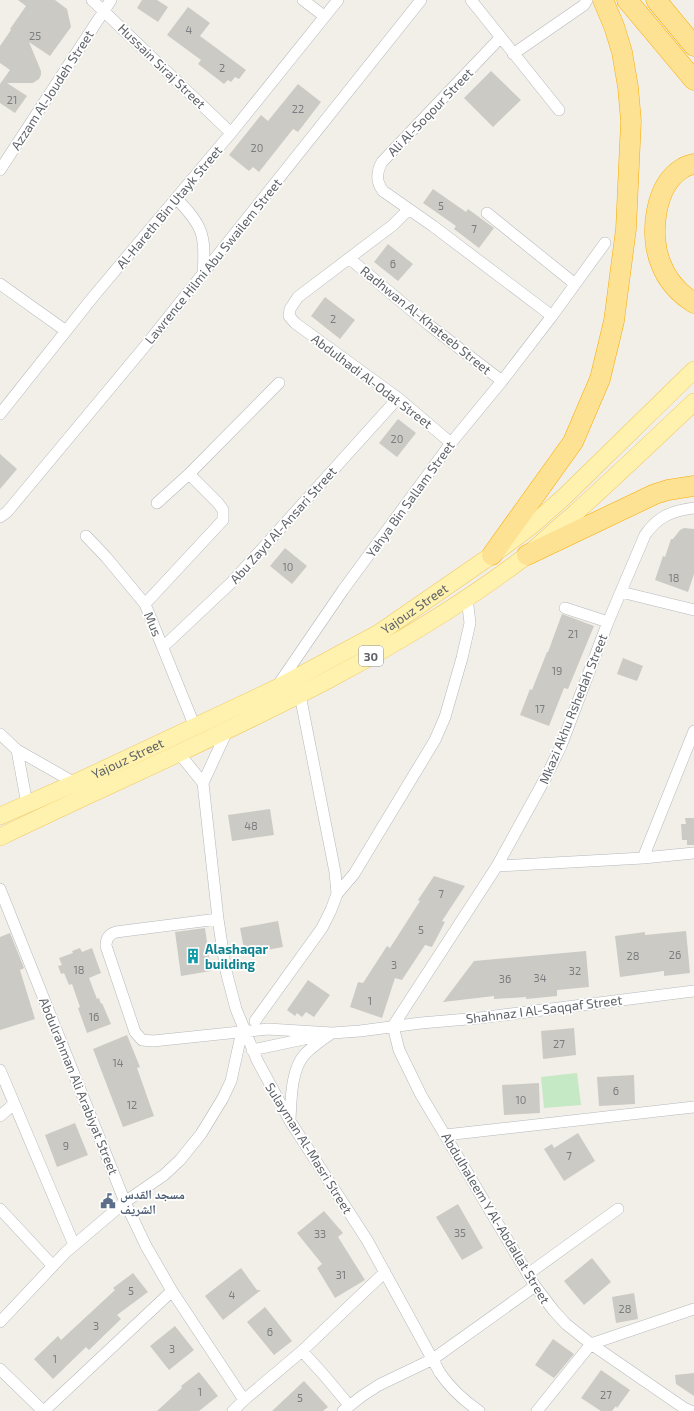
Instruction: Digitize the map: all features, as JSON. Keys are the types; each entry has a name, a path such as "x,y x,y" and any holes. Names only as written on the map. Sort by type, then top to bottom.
{"highway":[{"path":"492,555 573,442 600,378 614,321 626,230 631,121 628,87 622,52 614,26 603,0"},
{"path":"628,0 694,80"},
{"path":"656,0 694,46"},
{"path":"694,164 682,168 667,184 655,213 654,236 658,255 667,274 685,297 694,303"},
{"path":"527,555 655,494 668,490 694,486"}],"main road":[{"name":"Yajouz Street","path":"0,816 75,783 275,689 379,633 530,527 565,496 694,370"},
{"name":"Yajouz Street","path":"0,837 300,695 410,634 467,598 527,555 694,402"}],"street":[{"name":"Hussain Siraj Street","path":"92,0 231,133"},
{"name":"Azzam Al-Joudeh Street","path":"0,170 111,0"},
{"path":"302,0 324,16"},
{"name":"Al-Hareth Bin Utayk Street","path":"0,414 66,331 231,133 338,0"},
{"name":"Lawrence Hilmi Abu Swailem Street","path":"0,517 7,512 146,345 421,0"},
{"path":"470,0 559,110"},
{"path":"513,54 584,5 587,0"},
{"name":"Ali Al-Soqour Street","path":"409,209 379,186 377,180 378,169 382,162 500,38"},
{"path":"176,198 192,214 198,224 204,240 205,252 203,274"},
{"path":"350,259 393,225 409,209 476,257 552,316"},
{"path":"487,213 575,284"},
{"name":"Yahya Bin Sallam Street","path":"275,689 343,590 451,443 502,381 605,243"},
{"name":"Abdulhadi Al-Odat Street","path":"350,259 298,297 290,309 289,316 292,320 398,398 451,443"},
{"name":"Radhwan Al-Khateeb Street","path":"350,259 429,325 502,381"},
{"path":"0,284 66,331"},
{"path":"157,503 190,474 279,383"},
{"name":"Abu Zayd Al-Ansari Street","path":"163,647 232,582 398,398"},
{"path":"145,604 223,520 223,510 218,503 190,474"},
{"name":"Mkazi Akhu Rshedah Street","path":"393,1026 497,866 528,811 561,746 608,622 641,545 651,527 663,517 680,510 694,508"},
{"name":"Mus","path":"86,536 106,557 145,604 195,727"},
{"path":"621,592 694,610"},
{"path":"255,1021 322,928 337,894 354,874 435,740 445,717 462,658 470,623 467,598"},
{"path":"565,608 608,622"},
{"path":"300,695 335,872 337,894"},
{"path":"178,752 203,783 228,729"},
{"path":"0,734 17,750 75,783"},
{"path":"643,858 693,735"},
{"path":"17,750 28,804"},
{"name":"Sulayman Al-Masri Street","path":"203,783 218,919 226,971 236,1008 252,1050 290,1121 367,1240 440,1373 452,1389 479,1411"},
{"path":"497,866 643,858 694,852"},
{"name":"Abdulrahman Ali Arabiyat Street","path":"0,889 125,1202 146,1246 172,1291 244,1400"},
{"path":"218,919 116,932 111,934 108,938 106,946 135,1032 142,1040 268,1030 332,1033 360,1031 393,1026"},
{"name":"Shahnaz I Al-Saqqaf Street","path":"393,1026 479,1018 694,991"},
{"path":"236,1008 268,1030"},
{"name":"Abdulhaleem Y Al-Abdallat Street","path":"393,1026 399,1050 421,1095 528,1274 559,1318 591,1344 691,1411"},
{"path":"0,1322 74,1245 125,1202 164,1174 180,1160 202,1134 231,1081 240,1040 245,1032"},
{"path":"252,1050 332,1033"},
{"path":"290,1121 292,1087 295,1072 304,1055 317,1043 332,1033"},
{"path":"0,1070 74,1245"},
{"path":"0,1116 14,1104"},
{"path":"445,1134 694,1107"},
{"path":"0,1209 53,1266"},
{"path":"528,1274 618,1209"},
{"path":"233,1411 302,1351 385,1272"},
{"path":"302,1351 323,1374 346,1408 379,1385 433,1359 536,1286"},
{"path":"0,1369 43,1411 172,1291"},
{"path":"537,1411 591,1344 694,1309"}],"green space":[{"path":"577,1073 581,1105 544,1108 541,1077"}],"building":[{"path":"18,0 55,0 67,9 71,27 50,56 29,42 41,71 41,75 39,79 33,83 7,83 27,96 15,113 0,103 0,84 10,70 0,63 0,46 26,6"},
{"path":"142,0 157,0 168,7 158,22 137,8"},
{"path":"188,7 210,23 200,36 246,70 239,79 235,77 231,82 228,80 224,84 198,64 201,60 167,35"},
{"path":"491,71 521,100 493,127 464,98"},
{"path":"298,84 321,102 298,132 293,129 259,172 253,167 249,171 229,155 261,115 268,121"},
{"path":"433,189 466,212 468,209 494,228 479,248 454,229 456,226 423,203"},
{"path":"388,244 413,264 398,281 374,262"},
{"path":"325,297 355,320 340,339 311,316"},
{"path":"398,419 416,433 397,457 379,443"},
{"path":"0,454 17,469 0,489"},
{"path":"684,528 694,529 694,574 688,592 655,580 663,556 665,557 671,539 673,539 680,530"},
{"path":"285,548 307,566 292,584 270,566"},
{"path":"562,614 594,626 568,689 564,688 549,726 520,715 530,689 532,690 548,652"},
{"path":"623,658 643,666 637,681 617,674"},
{"path":"270,809 274,835 232,841 228,815"},
{"path":"685,818 694,818 694,845 687,845 687,840 682,840 681,824 686,824"},
{"path":"434,876 465,886 442,921 445,922 432,947 425,945 402,980 395,978 382,1018 350,1007 358,982 363,983 387,946 390,948"},
{"path":"278,921 283,947 245,954 240,928"},
{"name":"Alashaqar building","path":"205,928 211,971 181,976 175,932"},
{"path":"686,931 690,973 664,976 664,971 620,977 615,936 645,932 645,935"},
{"path":"10,933 24,968 20,970 35,1019 0,1030 0,937"},
{"path":"80,948 82,952 92,948 101,973 89,978 97,999 99,998 101,1004 102,1003 111,1024 87,1033 78,1008 80,1007 72,984 69,985 64,973 61,974 58,966 62,965 59,958 73,953 72,951"},
{"path":"586,951 589,987 557,990 557,996 526,999 526,997 494,999 494,996 443,1002 474,961"},
{"path":"308,980 330,995 314,1017 306,1012 302,1017 297,1013 295,1016 287,1010"},
{"path":"574,1028 576,1055 543,1059 541,1031"},
{"path":"127,1035 140,1067 137,1068 154,1116 123,1127 93,1049"},
{"path":"634,1075 635,1104 599,1106 597,1077"},
{"path":"539,1083 540,1113 504,1115 502,1085"},
{"path":"75,1123 88,1155 57,1167 45,1135"},
{"path":"578,1133 595,1161 564,1181 544,1149 552,1144 554,1148"},
{"path":"458,1204 483,1248 462,1260 436,1217"},
{"path":"324,1211 343,1233 338,1237 365,1280 335,1298 317,1268 322,1264 297,1233"},
{"path":"592,1258 611,1282 584,1305 564,1281"},
{"path":"241,1268 257,1290 261,1290 223,1320 205,1296"},
{"path":"133,1273 148,1292 117,1315 121,1319 89,1350 86,1347 53,1379 34,1359 58,1336 61,1340 115,1290 113,1288"},
{"path":"634,1293 638,1319 616,1323 612,1297"},
{"path":"265,1307 292,1341 274,1355 247,1322"},
{"path":"175,1326 194,1350 169,1370 150,1346"},
{"path":"553,1339 574,1354 554,1378 535,1365"},
{"path":"601,1370 630,1390 617,1408 616,1406 612,1411 601,1411 581,1398"},
{"path":"199,1372 218,1396 199,1411 157,1411 182,1388 181,1386"},
{"path":"694,1373 694,1396 676,1384 675,1375"},
{"path":"304,1381 328,1407 323,1411 272,1411"}],"place":[{"name":"Alashaqar building","path":"193,956"},
{"name":"مسجد القدس الشريف","path":"108,1201"}]}
